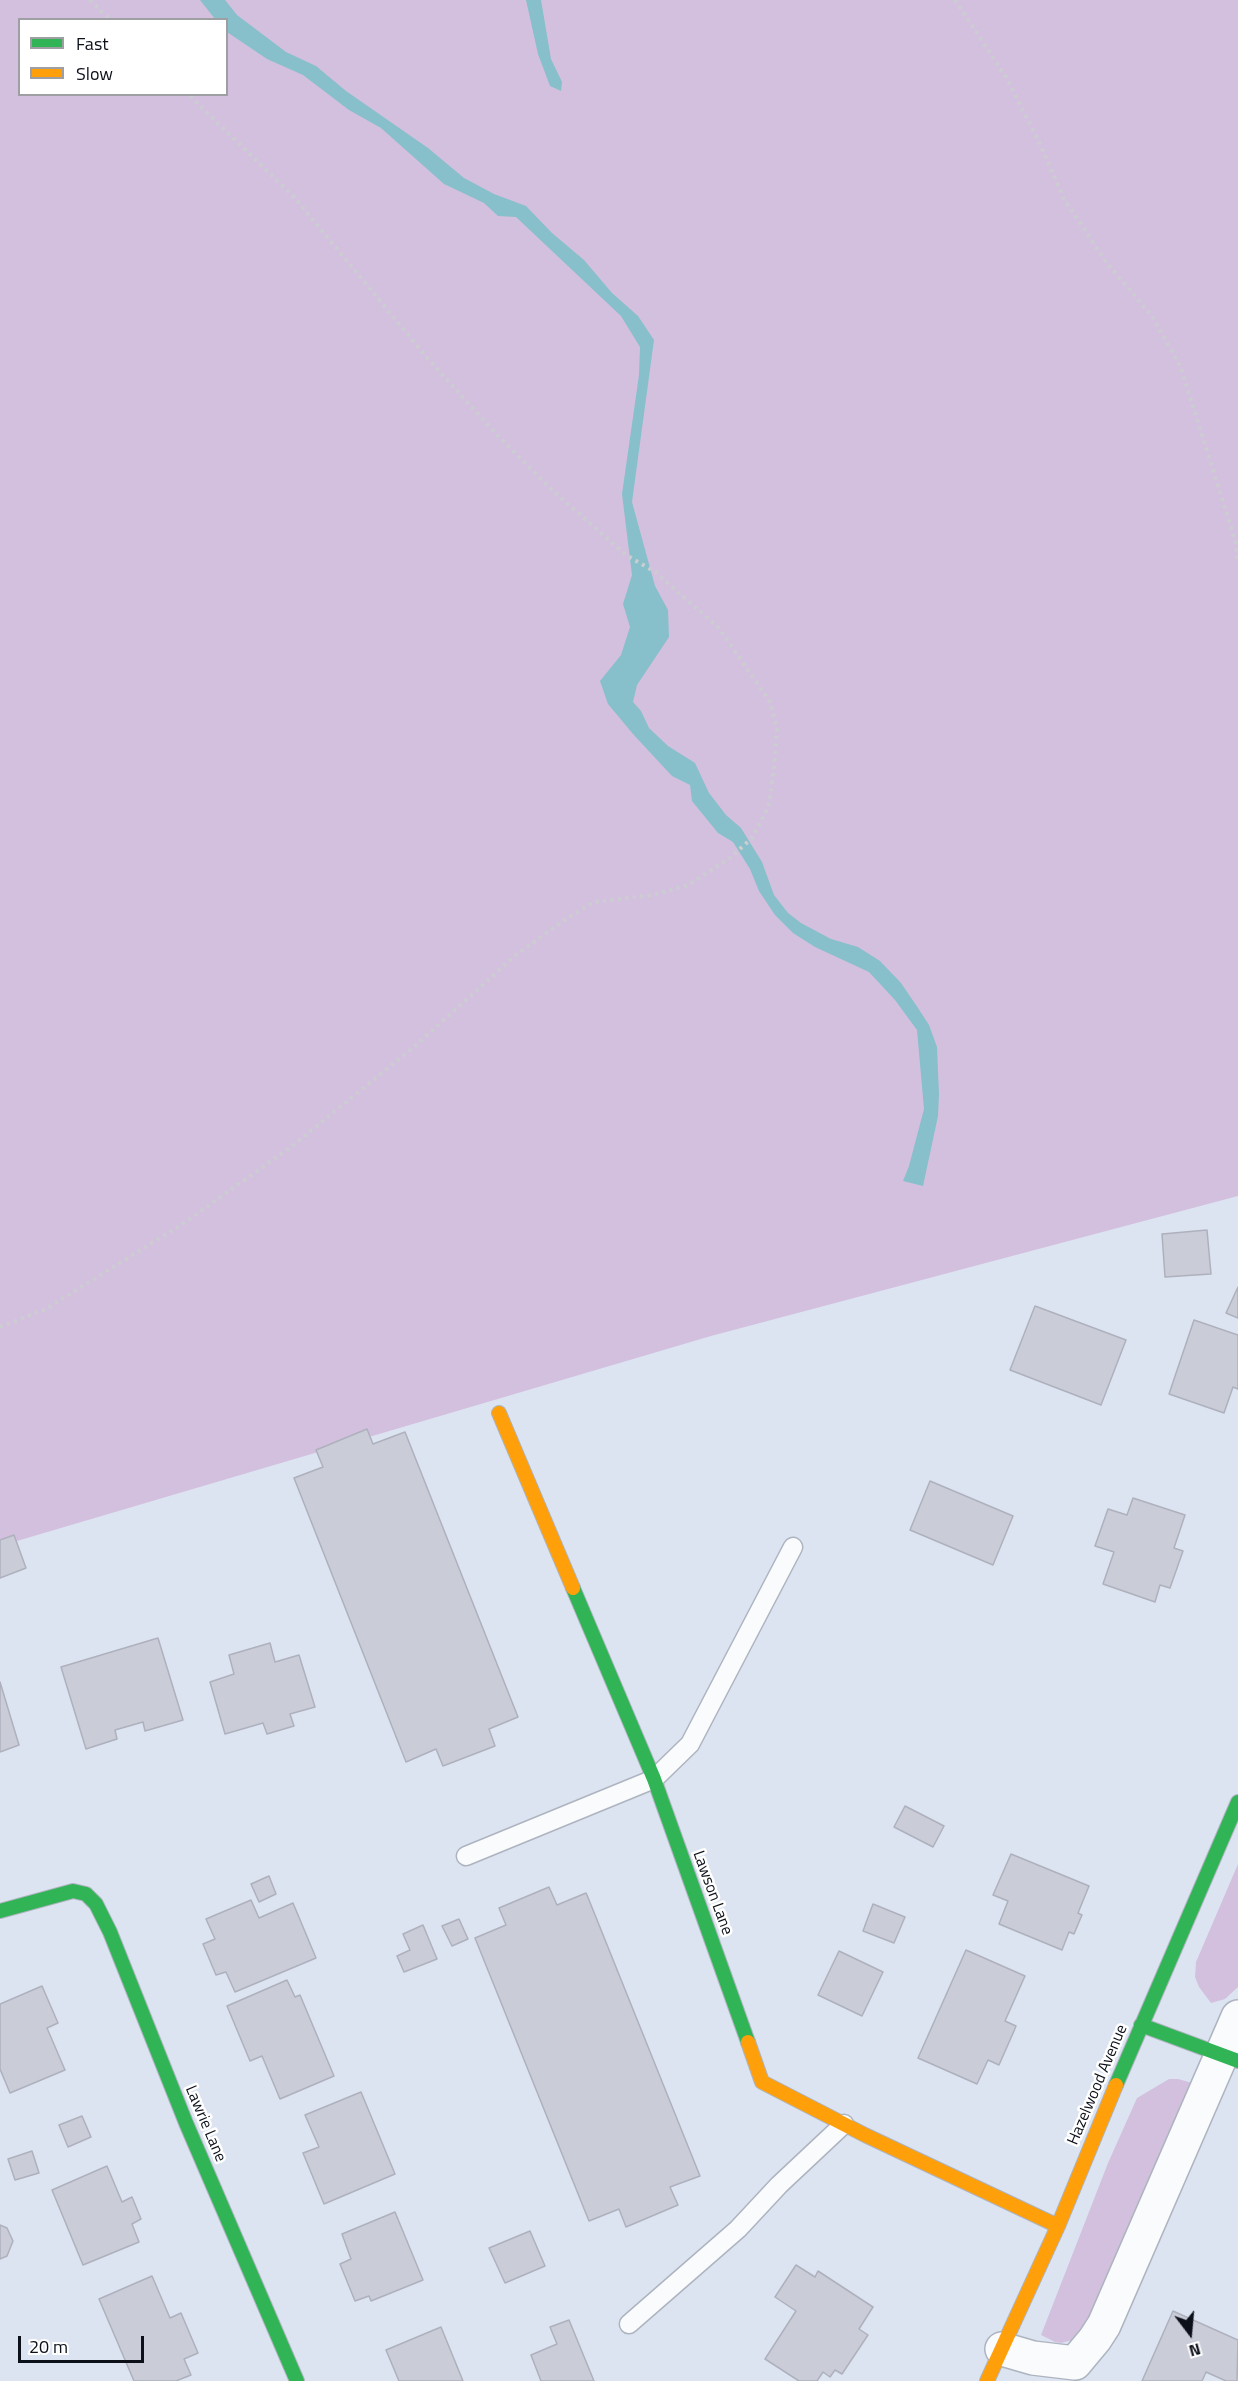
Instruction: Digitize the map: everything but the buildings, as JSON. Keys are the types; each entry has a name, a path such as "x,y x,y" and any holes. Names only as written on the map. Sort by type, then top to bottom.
{"street":[{"name":"Lawson Lane","path":"499,1413 654,1779 762,2082 844,2124 1058,2226"},
{"name":"Hazelwood Avenue","path":"987,2381 1058,2226 1238,1802"},
{"name":"Lawrie Lane","path":"0,1911 73,1891 86,1894 96,1904 110,1932 186,2123 297,2381"},
{"path":"1002,2349 1033,2358 1075,2363 1095,2339 1104,2325 1175,2163 1229,2057 1238,2017"},
{"path":"1142,2025 1229,2057"}],"lane":[{"path":"466,1856 654,1779 690,1744 793,1548"},
{"path":"629,2324 738,2229 779,2185 844,2124"}],"path":[{"path":"90,0 108,18"},
{"path":"955,0 1006,77 1041,146 1064,199 1106,262 1152,316 1181,368 1235,540 1238,562"},
{"path":"0,1327 46,1309 184,1223 292,1146 415,1046 516,955 563,921 594,902 653,895 688,885 730,858 752,838 768,807 773,776 777,729 770,702 719,628 655,572 626,555 550,488 499,437 429,360 294,197 190,96"}],"shaded area":[{"path":"0,0 1238,0 1238,1196 711,1336 0,1546"},
{"path":"1238,1864 1238,1987 1225,1999 1211,2003 1199,1987 1195,1977 1196,1962"},
{"path":"1169,2079 1196,2084 1086,2331 1072,2340 1055,2342 1041,2335 1108,2163 1137,2098"}],"water":[{"path":"200,0 225,0 237,15 286,52 316,66 346,91 428,148 464,178 494,194 526,206 552,233 584,260 612,293 638,316 654,340 632,502 655,586 668,610 669,637 637,685 633,702 641,711 649,728 668,746 695,763 709,793 726,815 741,828 762,862 774,895 788,913 801,923 831,939 858,947 880,961 901,983 929,1025 937,1047 939,1094 938,1116 923,1186 903,1181 924,1109 917,1030 895,1000 869,972 815,947 793,933 775,915 759,891 750,869 733,842 718,833 692,801 690,785 672,776 608,704 600,681 621,655 630,627 623,604 632,575 622,494 639,375 640,347 621,316 516,217 498,216 484,203 444,184 381,128 349,110 303,75 267,59 228,33 228,18 214,18"},
{"path":"526,0 541,0 551,59 562,82 561,91 550,86 538,54"}],"traffic: fast":[{"path":"573,1588 654,1779 748,2042"},
{"path":"1116,2085 1238,1802"},
{"path":"0,1911 73,1891 86,1894 96,1904 110,1932 186,2123 297,2381"},
{"path":"1141,2025 1238,2061"}],"traffic: slow":[{"path":"499,1413 573,1588"},
{"path":"748,2042 762,2082 865,2135 1058,2226"},
{"path":"987,2381 1058,2226 1116,2085"}]}
